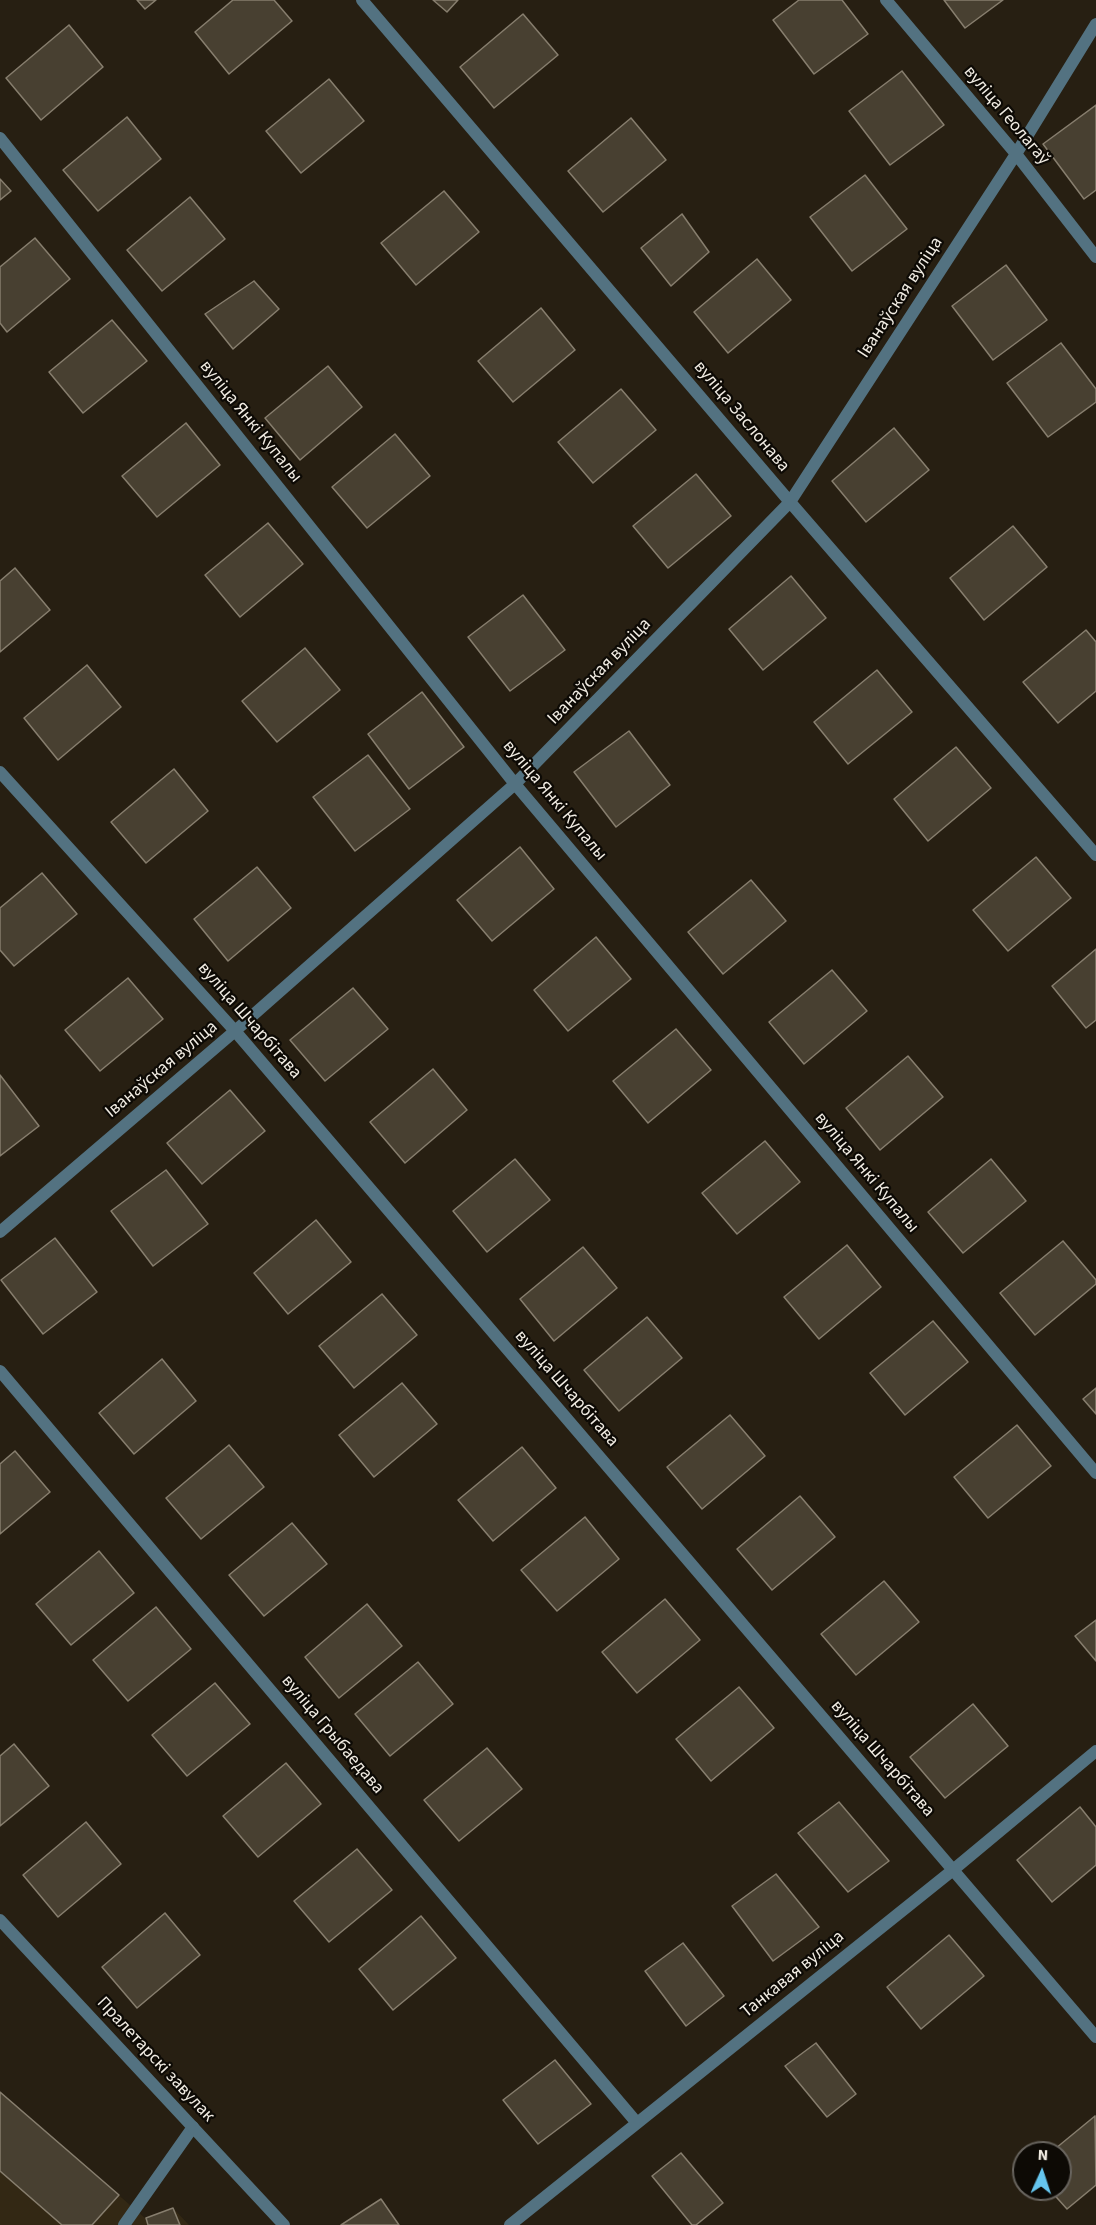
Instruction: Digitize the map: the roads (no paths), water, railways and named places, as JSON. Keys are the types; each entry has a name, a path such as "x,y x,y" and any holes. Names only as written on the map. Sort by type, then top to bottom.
{"street":[{"name":"вуліца Заслонава","path":"362,0 790,502 1096,855"},
{"name":"вуліца Геолагаў","path":"885,0 1016,154 1096,257"},
{"name":"Іванаўская вуліца","path":"0,1232 236,1031 515,784 790,502 1016,154 1096,24"},
{"name":"вуліца Янкі Купалы","path":"0,138 515,784 1096,1473"},
{"name":"вуліца Шчарбітава","path":"0,772 236,1031 1096,2037"},
{"name":"вуліца Грыбаедава","path":"0,1371 637,2123"},
{"name":"Танкавая вуліца","path":"510,2225 953,1870 1096,1750"},
{"name":"Пралетарскі завулак","path":"0,1920 284,2225"},
{"path":"124,2225 193,2127"}]}
